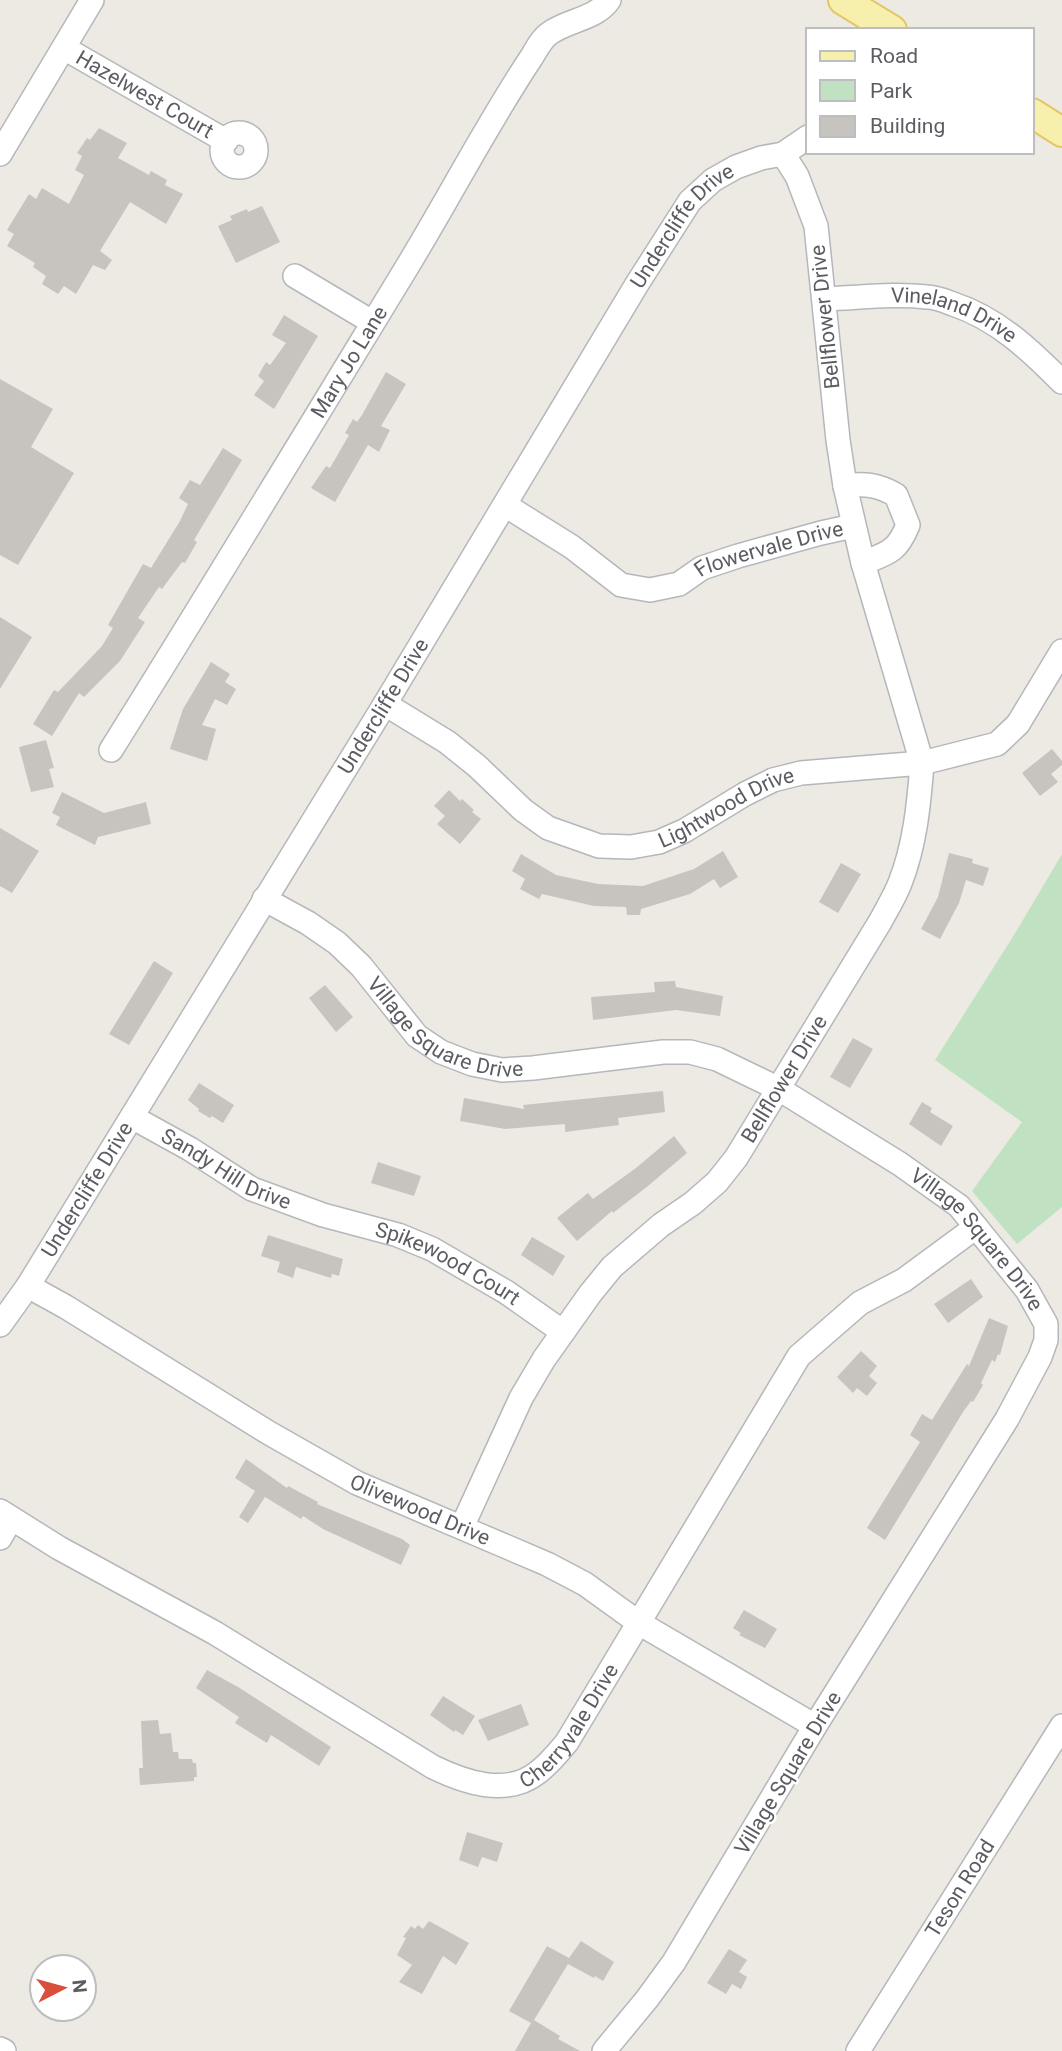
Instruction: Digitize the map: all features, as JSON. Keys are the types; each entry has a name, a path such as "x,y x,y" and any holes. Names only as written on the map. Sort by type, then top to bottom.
{"main road":[{"path":"843,0 885,28"},
{"path":"1034,114 1062,132"}],"street":[{"path":"0,154 92,0"},
{"name":"Mary Jo Lane","path":"111,750 547,34 565,23 586,17 604,7 609,0"},
{"name":"Hazelwest Court","path":"64,48 226,141"},
{"name":"Undercliffe Drive","path":"0,1325 28,1286 132,1117 690,201 713,180 736,167 783,154 806,138"},
{"name":"Bellflower Drive","path":"462,1527 521,1398 563,1332 612,1267 717,1182 736,1158 858,960 900,885 909,855 922,763 863,563 845,486 816,226 797,176 783,154"},
{"path":"295,276 372,322"},
{"name":"Vineland Drive","path":"825,299 900,295 931,297 964,308 999,326 1022,342 1062,383"},
{"path":"845,486 881,486 896,495 908,525 901,542 886,554 863,563"},
{"name":"Flowervale Drive","path":"505,505 572,547 621,584 650,590 678,584 702,568 738,556 853,526"},
{"name":"Lightwood Drive","path":"385,704 447,742 477,766 523,810 548,828 599,846 631,847 659,842 684,831 773,780 801,773 922,763 997,744 1018,724 1062,651"},
{"name":"Village Square Drive","path":"264,899 308,923 337,943 361,966 417,1036 441,1052 472,1064 502,1070 663,1052 690,1052 717,1059 779,1089 936,1188 959,1206 1027,1290 1046,1324 1046,1340 1040,1357 1007,1419 815,1726 674,1962 604,2051"},
{"name":"Sandy Hill Drive","path":"132,1117 190,1149 252,1189 323,1214"},
{"name":"Spikewood Court","path":"323,1214 398,1235 432,1249 506,1292 563,1332"},
{"name":"Cherryvale Drive","path":"4,1523 215,1633 433,1767 461,1781 488,1786 511,1784 534,1776 567,1742 799,1356 860,1303 904,1280 976,1227"},
{"name":"Olivewood Drive","path":"28,1286 268,1433 358,1483 547,1564 585,1584 639,1623 815,1726"},
{"name":"Teson Road","path":"858,2051 1062,1726"}],"green space":[{"path":"1062,854 1062,1207 1017,1244 972,1191 1022,1122 935,1060"}],"building":[{"path":"99,128 127,143 118,158 149,175 151,171 167,180 165,185 183,194 166,224 130,202 100,251 112,260 105,270 93,265 76,294 64,286 58,294 42,284 46,276 33,267 35,263 7,246 14,234 7,230 29,194 36,199 42,188 69,204 84,175 75,170 82,156 77,153 87,138 90,140"},
{"path":"262,206 280,242 236,263 218,226 232,220 230,216"},
{"path":"284,315 318,336 274,409 254,395 264,381 258,376 266,362 270,365 286,343 272,335"},
{"path":"386,372 406,384 381,426 390,430 379,452 368,445 335,502 311,488 326,466 330,468 349,435 345,433 353,419 357,422 362,415"},
{"path":"0,379 53,409 31,447 74,473 18,565 0,555"},
{"path":"223,448 242,460 194,540 197,542 185,563 182,562 162,589 159,587 138,618 145,622 120,661 84,697 79,693 52,736 33,724 54,690 58,692 102,646 113,628 108,625 143,564 151,568 180,521 188,504 179,498 190,480 200,485"},
{"path":"0,617 32,637 0,689"},
{"path":"211,662 230,674 225,682 236,689 227,705 215,699 202,725 216,729 207,761 170,749 183,709"},
{"path":"46,740 54,768 49,769 54,787 31,792 19,747"},
{"path":"1052,749 1062,761 1062,765 1051,774 1058,782 1040,796 1022,773"},
{"path":"449,790 481,819 460,844 437,824 445,816 434,806"},
{"path":"62,792 104,813 146,802 151,824 98,837 95,845 56,825 60,817 52,813"},
{"path":"0,828 39,851 12,893 0,886"},
{"path":"723,851 738,877 720,888 714,879 690,894 641,909 640,915 627,915 626,907 594,906 542,894 539,899 520,889 525,879 512,871 521,854 556,875 598,884 643,886 694,869"},
{"path":"949,853 973,859 972,863 989,868 983,886 966,880 959,903 940,939 921,929 938,897"},
{"path":"841,863 861,874 838,913 819,902"},
{"path":"154,961 173,973 129,1045 109,1034"},
{"path":"675,981 676,987 723,996 720,1016 676,1010 593,1020 591,997 655,992 654,982"},
{"path":"325,985 353,1017 336,1032 309,998"},
{"path":"853,1038 873,1049 850,1088 830,1077"},
{"path":"199,1083 234,1105 223,1123 198,1111 188,1100"},
{"path":"663,1091 665,1112 618,1118 619,1125 565,1132 565,1124 505,1129 460,1121 464,1098 524,1109 523,1105"},
{"path":"922,1102 932,1108 930,1112 953,1126 941,1146 909,1124"},
{"path":"674,1136 687,1153 577,1241 557,1218 588,1193 593,1199"},
{"path":"378,1162 421,1176 414,1196 371,1183"},
{"path":"268,1235 343,1259 339,1276 332,1274 331,1278 296,1267 293,1278 277,1272 280,1262 261,1256"},
{"path":"532,1237 565,1256 553,1276 521,1255"},
{"path":"971,1279 983,1297 948,1323 934,1304"},
{"path":"989,1318 1008,1326 1000,1355 998,1354 995,1362 992,1360 981,1383 983,1385 973,1402 971,1401 963,1412 885,1540 867,1528 920,1442 910,1435 922,1414 932,1420 967,1364 969,1366"},
{"path":"861,1351 877,1366 869,1376 877,1383 867,1396 857,1388 853,1393 837,1377"},
{"path":"246,1459 287,1488 288,1486 318,1502 317,1504 402,1539 410,1545 401,1565 323,1529 303,1516 301,1519 265,1497 248,1523 239,1517 255,1491 235,1478"},
{"path":"744,1610 777,1629 765,1648 739,1635 741,1633 733,1628"},
{"path":"207,1670 331,1747 319,1766 271,1735 267,1743 235,1723 239,1717 196,1688"},
{"path":"443,1696 475,1716 463,1735 430,1715"},
{"path":"521,1704 529,1725 488,1741 478,1720"},
{"path":"158,1720 160,1734 171,1733 173,1752 178,1752 179,1759 192,1759 193,1763 196,1763 197,1777 194,1777 194,1781 140,1785 139,1768 143,1768 141,1721"},
{"path":"467,1832 503,1843 497,1862 482,1857 478,1867 459,1860"},
{"path":"429,1921 469,1943 456,1965 443,1956 422,1994 399,1982 412,1965 397,1955 406,1938 403,1937 411,1926 415,1929 418,1925 423,1929"},
{"path":"581,1941 614,1962 603,1981 568,1964 534,2020 560,2036 558,2039 580,2051 515,2051 531,2023 509,2011 547,1946 569,1958"},
{"path":"729,1949 747,1960 739,1972 747,1977 741,1989 732,1984 726,1994 707,1983"}]}
